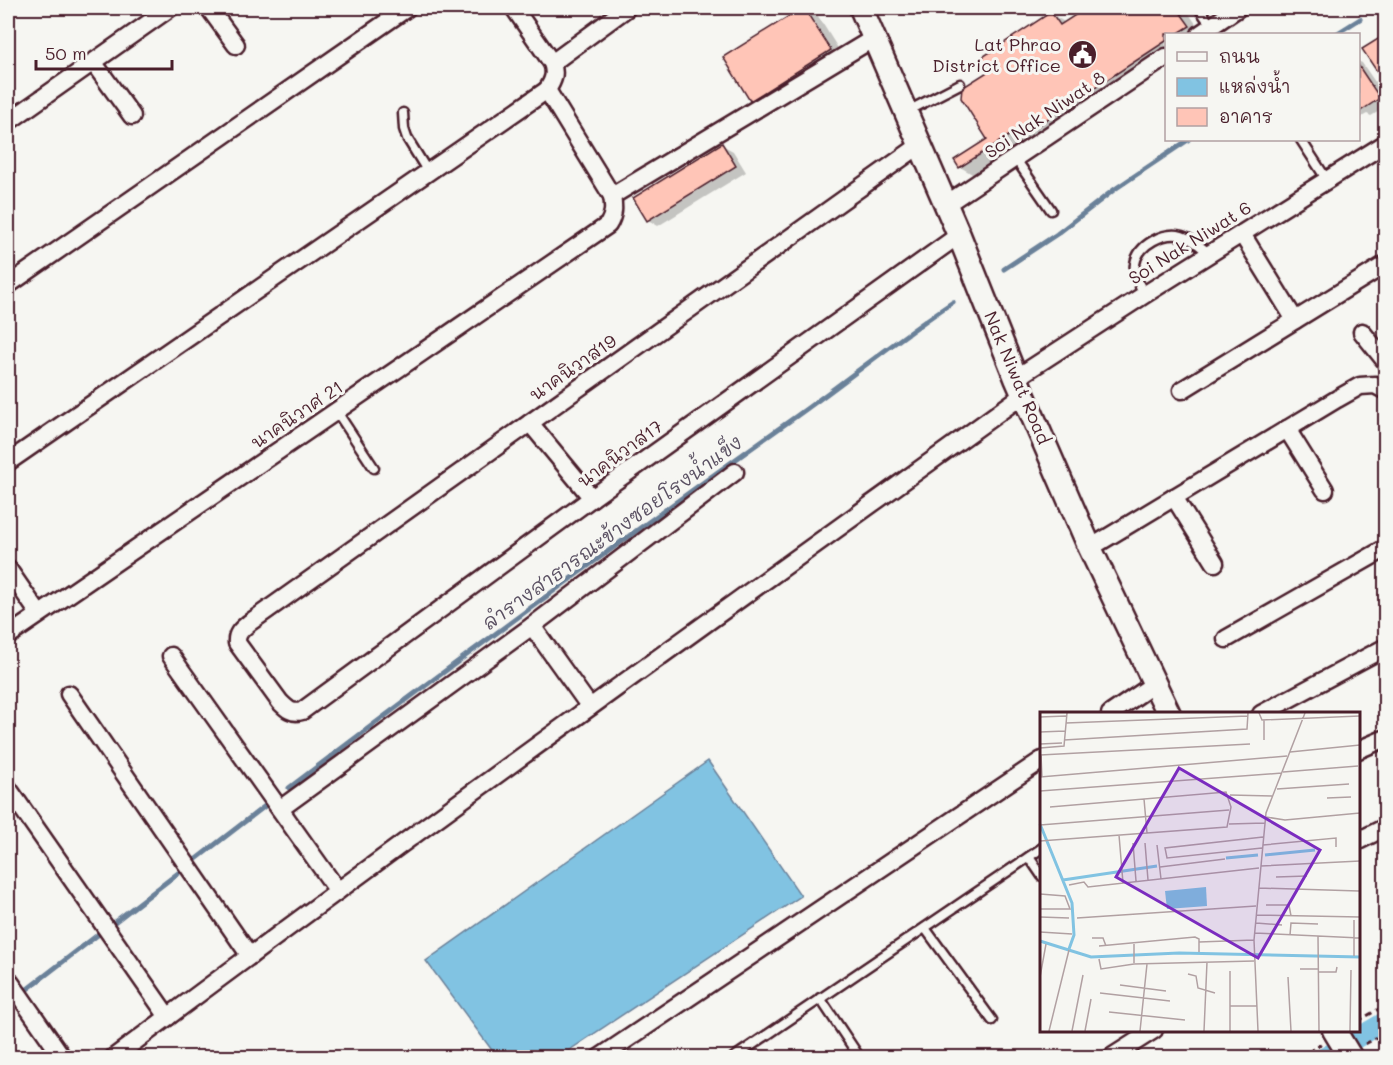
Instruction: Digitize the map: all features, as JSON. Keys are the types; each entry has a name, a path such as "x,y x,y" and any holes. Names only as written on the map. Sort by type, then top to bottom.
{"main road":[{"name":"Nak Niwat Road","path":"861,8 958,235 1019,386 1090,548 1168,712"}],"street":[{"path":"8,122 170,8"},
{"path":"209,8 236,45"},
{"path":"8,285 407,8"},
{"path":"8,462 547,90 554,75 552,63 514,8"},
{"path":"552,63 627,8"},
{"path":"1206,31 1238,8"},
{"path":"547,90 612,196 874,38"},
{"name":"Soi Nak Niwat 8","path":"945,205 1165,58"},
{"path":"93,62 132,116"},
{"name":"Soi Nak Niwat 6","path":"113,1058 1144,295 1386,143"},
{"name":"นาคนิวาส19","path":"308,707 295,713 288,710 237,643 237,637 249,623 920,145"},
{"name":"นาคนิวาศ 21","path":"8,636 608,225 613,217 612,196"},
{"path":"1242,234 1295,320"},
{"name":"นาคนิวาส17","path":"308,707 592,498 958,235"},
{"path":"1182,390 1386,264"},
{"path":"1362,332 1386,362"},
{"path":"1090,548 1360,386 1375,385 1386,391"},
{"path":"530,423 592,498"},
{"path":"1287,429 1325,490"},
{"path":"280,809 532,626 735,472"},
{"path":"1174,497 1215,563"},
{"path":"1226,639 1386,548"},
{"path":"8,569 39,614"},
{"path":"532,626 590,707"},
{"path":"1265,712 1386,647"},
{"path":"171,656 338,891"},
{"path":"1113,712 1154,684"},
{"path":"69,694 250,956"},
{"path":"1360,750 1386,738"},
{"path":"599,1058 1040,761"},
{"path":"8,788 168,1017"},
{"path":"1360,840 1386,827"},
{"path":"15,989 63,1058"},
{"path":"1110,1058 1151,1032"}],"lane":[{"path":"1199,8 1206,31"},
{"path":"906,112 960,84"},
{"path":"403,113 407,138 428,172"},
{"path":"1302,141 1327,180"},
{"path":"1015,158 1051,210"},
{"path":"1144,295 1135,273 1135,263 1141,250 1155,239 1180,235 1193,240 1210,254"},
{"path":"337,412 374,468"},
{"path":"733,1058 1040,849"},
{"path":"1029,857 1040,873"},
{"path":"924,928 992,1020"},
{"path":"820,998 860,1058"}],"path":[{"path":"1360,1020 1386,1005"}],"water":[{"path":"708,761 801,896 559,1057 497,1057 426,961"}],"building":[{"path":"802,8 831,50 750,101 723,57"},
{"path":"1086,8 1177,8 1190,26 1179,33 1165,33 1165,42 1014,141 1010,135 959,168 954,160 987,139 961,98 962,88 989,71 981,58 1051,12 1060,25"},
{"path":"1386,34 1386,85 1362,49"},
{"path":"1360,68 1380,98 1360,111"},
{"path":"722,143 736,166 647,221 633,198"}],"waterway":[{"name":"ลำรางสาธารณะข้างซอยโรงน้ำแข็ง","path":"1338,33 1360,19"},
{"name":"ลำรางสาธารณะข้างซอยโรงน้ำแข็ง","path":"1004,269 1187,141"},
{"name":"ลำรางสาธารณะข้างซอยโรงน้ำแข็ง","path":"289,788 542,599 953,302"},
{"name":"ลำรางสาธารณะข้างซอยโรงน้ำแข็ง","path":"8,1004 265,806"},
{"path":"1323,1058 1386,1021"}],"place":[{"name":"Lat Phrao District Office","path":"1082,55"}]}
